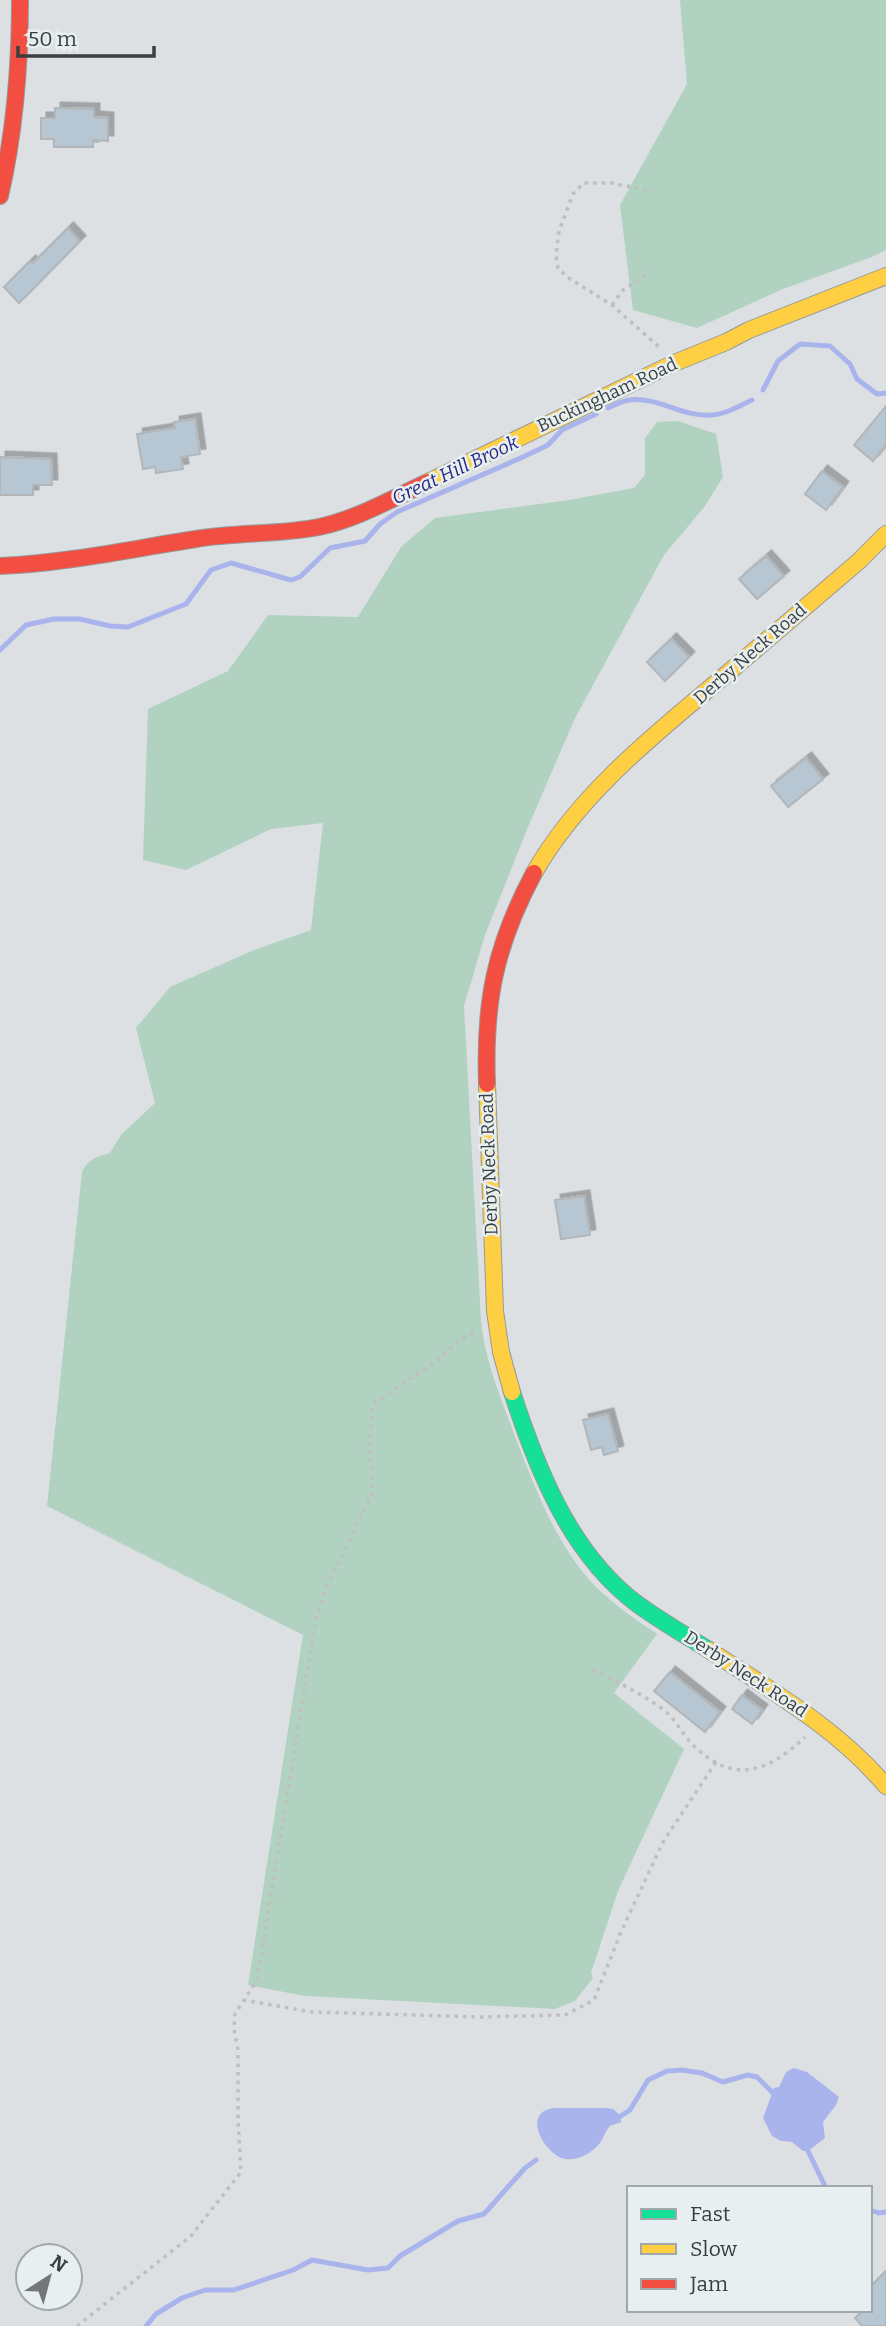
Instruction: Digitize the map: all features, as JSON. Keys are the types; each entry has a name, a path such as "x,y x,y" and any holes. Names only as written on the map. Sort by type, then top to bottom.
{"street":[{"path":"0,196 14,134 20,0"},
{"name":"Buckingham Road","path":"0,566 58,562 200,538 287,532 322,526 400,495 672,364 749,330 886,276"},
{"name":"Derby Neck Road","path":"886,534 859,561 665,727 611,779 558,836 525,889 506,934 494,974 486,1024 496,1327 516,1401 551,1492 570,1529 590,1558 636,1603 819,1721 856,1751 886,1786"}],"path":[{"path":"647,190 611,183 584,183 573,194 559,231 556,255 558,268 566,277 612,305 657,343 672,364"},
{"path":"612,305 623,290 651,271"},
{"path":"77,2326 191,2236 241,2172 235,2014 257,1980 315,1623 327,1588 373,1492 369,1445 373,1404 438,1360 458,1340 479,1330 496,1327"},
{"path":"593,1669 639,1693 667,1712 690,1742 708,1758 737,1770 755,1770 775,1761 794,1747 819,1721"},
{"path":"243,2000 312,2012 479,2017 565,2015 594,2000 621,1932 663,1842 716,1762"}],"green space":[{"path":"680,0 886,0 886,250 783,289 697,328 633,310 620,205 687,84"},
{"path":"678,421 716,434 723,477 705,506 664,555 575,718 485,935 464,1006 481,1321 490,1366 531,1478 548,1516 569,1552 601,1592 657,1634 614,1693 684,1749 618,1891 591,1973 593,1978 575,2001 555,2009 305,1996 248,1985 303,1635 47,1506 82,1172 93,1159 110,1153 121,1135 155,1103 136,1028 170,987 254,950 311,930 323,823 271,829 186,870 143,860 148,709 228,671 268,615 358,617 401,547 435,518 569,500 634,488 645,475 645,438 657,422"}],"water":[{"path":"794,2068 807,2072 839,2097 823,2122 825,2138 808,2151 803,2151 792,2142 781,2141 772,2136 763,2118 774,2088 779,2087 786,2072"},
{"path":"554,2108 613,2109 621,2116 621,2122 610,2126 598,2145 588,2153 565,2159 546,2146 538,2130 539,2116"}],"building":[{"path":"55,108 94,109 94,117 108,118 108,141 93,140 93,147 54,147 54,139 41,139 41,118 55,118"},
{"path":"68,228 80,241 19,303 4,287"},
{"path":"886,406 886,445 873,461 854,445"},
{"path":"195,419 200,454 181,457 183,469 156,473 155,467 143,469 137,434 175,428 174,422"},
{"path":"0,457 51,459 52,485 33,485 33,495 0,495"},
{"path":"822,471 843,487 826,510 805,494"},
{"path":"766,556 784,576 757,599 739,579"},
{"path":"671,639 689,657 665,681 647,662"},
{"path":"806,758 823,779 788,807 771,786"},
{"path":"584,1196 590,1235 561,1239 555,1200"},
{"path":"608,1414 618,1451 604,1455 602,1447 591,1450 583,1420"},
{"path":"670,1672 720,1712 705,1732 654,1691"},
{"path":"742,1695 762,1710 752,1724 732,1709"},
{"path":"886,2271 886,2326 862,2326 855,2318 861,2312 872,2312 872,2285"}],"waterway":[{"name":"Great Hill Brook","path":"763,390 778,361 800,344 830,346 850,364 857,379 877,394 886,393"},
{"name":"Great Hill Brook","path":"608,408 618,403 639,400 689,413 716,415 752,400"},
{"name":"Great Hill Brook","path":"0,650 26,625 54,619 80,619 128,627 186,604 211,570 231,563 291,580 300,577 330,548 365,541 380,524 397,512 548,445 562,430 596,414"},
{"path":"616,2119 630,2110 648,2080 667,2071 702,2073 723,2082 748,2075 757,2077 776,2096"},
{"path":"806,2147 825,2186"},
{"path":"146,2326 156,2314 182,2298 205,2290 234,2290 293,2270 312,2260 368,2270 388,2268 400,2256 458,2221 484,2214 525,2168 536,2160"},
{"path":"872,2211 886,2212"}],"traffic: fast":[{"path":"512,1392 545,1479 574,1535 592,1560 636,1603 709,1650"}],"traffic: slow":[{"path":"428,482 672,364 749,330 886,276"},
{"path":"534,873 574,816 622,764 859,561 886,534"},
{"path":"487,1084 495,1311 501,1352 512,1392"},
{"path":"709,1650 825,1728 867,1765 886,1786"}],"traffic: jam":[{"path":"0,196 16,98 20,0"},
{"path":"0,566 74,559 211,537 319,527 361,513 428,482"},
{"path":"487,1084 488,1027 495,975 510,925 534,873"}]}
